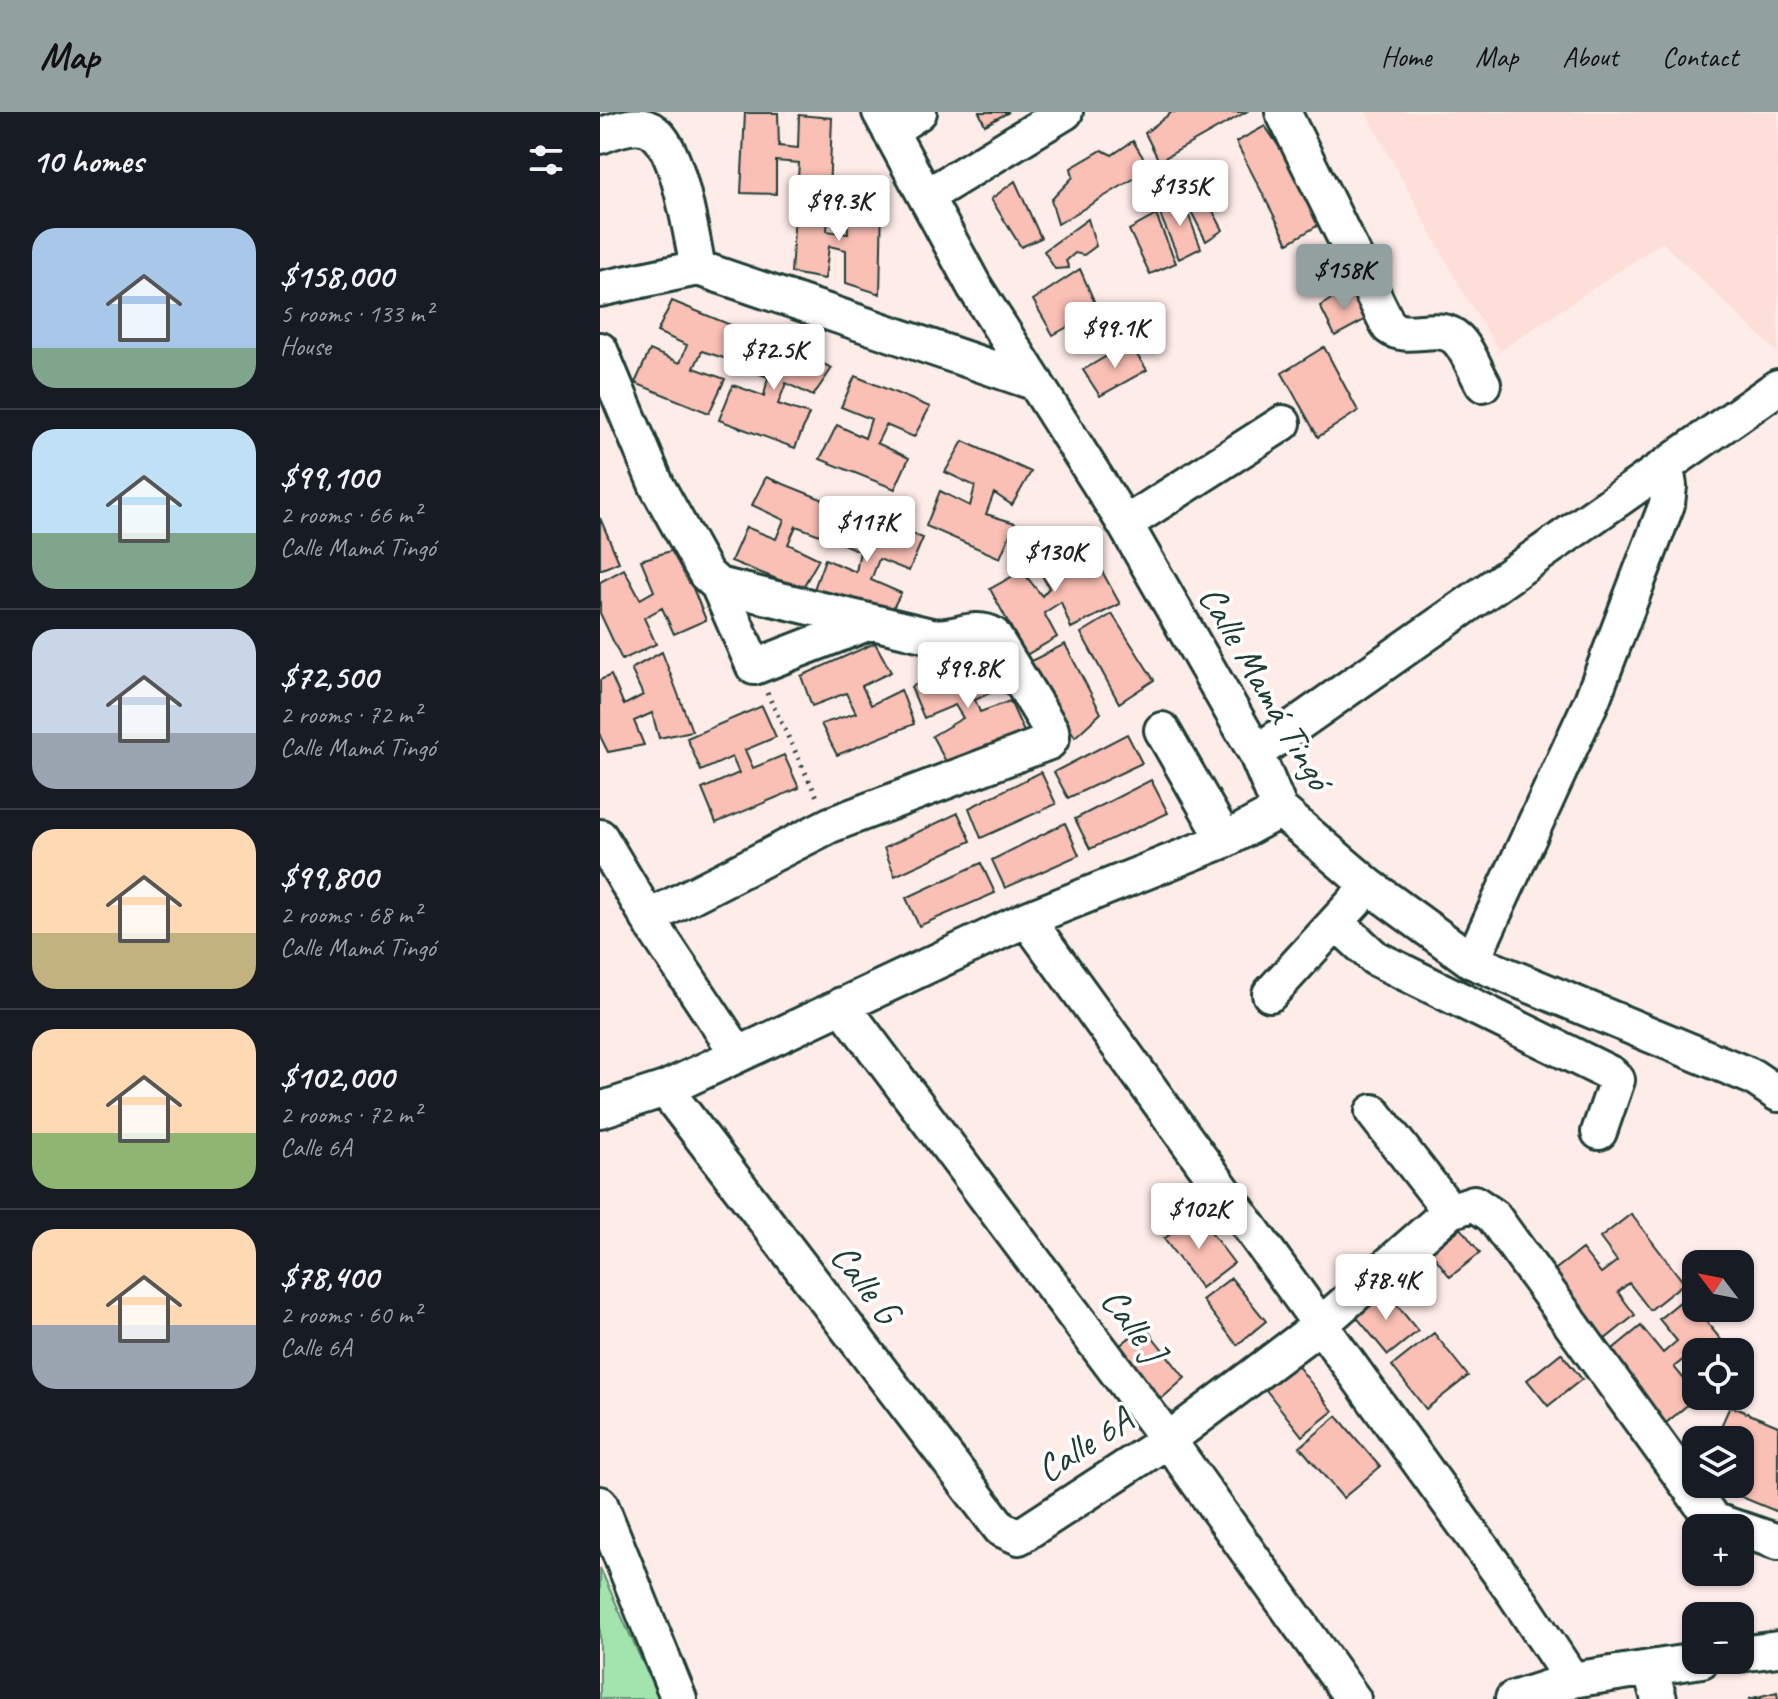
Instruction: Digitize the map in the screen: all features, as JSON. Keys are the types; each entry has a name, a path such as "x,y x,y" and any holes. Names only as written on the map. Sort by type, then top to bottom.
{"street":[{"path":"885,121 919,112"},
{"path":"927,196 1065,112"},
{"path":"1283,112 1389,327 1401,333 1424,331 1451,335 1458,340 1483,384"},
{"name":"Calle Mamá Tingó","path":"885,121 974,286 1125,524 1256,753 1280,810 1369,886 1472,961 1753,1077 1778,1094"},
{"path":"600,136 619,128 642,127 655,132 676,168 698,268"},
{"path":"600,289 698,268 1036,383"},
{"path":"600,350 657,486 706,574 718,585 754,667 870,622"},
{"path":"1256,753 1778,387"},
{"path":"1125,524 1283,423"},
{"path":"1472,961 1592,700 1667,504 1669,486 1666,468"},
{"path":"648,918 830,825 1049,742 1052,737 1051,730 993,635 977,630 941,638 718,585"},
{"path":"1162,730 1225,840"},
{"path":"600,1110 665,1089 1027,919 1225,840 1280,810"},
{"path":"600,837 648,918 738,1054"},
{"path":"1270,994 1369,886"},
{"path":"1027,919 1515,1594 1572,1680"},
{"path":"1336,922 1375,958 1611,1074 1617,1080 1599,1132"},
{"name":"Calle J","path":"842,1005 1168,1440 1353,1699"},
{"name":"Calle G","path":"665,1089 1001,1529"},
{"path":"1373,1112 1462,1207 1493,1216 1709,1514"},
{"name":"Calle 6A","path":"1001,1529 1019,1537 1168,1440 1319,1326 1462,1207"},
{"path":"600,1504 613,1573 679,1699"},
{"path":"1754,1534 1778,1542"},
{"path":"1754,1652 1778,1649"},
{"path":"1513,1699 1572,1680 1654,1684 1682,1670"}],"path":[{"path":"754,667 830,825"}],"shaded area":[{"path":"1366,112 1778,112 1778,353 1662,242 1500,351 1464,294"}],"green space":[{"path":"600,1568 659,1699 600,1699"}],"building":[{"path":"979,112 1009,112 985,125"},
{"path":"1172,112 1246,112 1159,161 1145,133"},
{"path":"745,113 778,113 779,146 798,148 799,115 832,118 829,194 797,192 799,163 776,161 776,194 741,193"},
{"path":"1265,126 1286,157 1300,164 1320,224 1288,243 1236,142"},
{"path":"1133,141 1150,169 1058,224 1051,200 1073,177 1071,168 1102,150 1112,155"},
{"path":"1015,181 1041,238 1021,247 991,199"},
{"path":"1182,198 1201,248 1179,259 1158,210"},
{"path":"1207,200 1223,230 1206,241 1191,211"},
{"path":"796,201 829,202 827,231 848,234 847,207 882,203 880,294 846,283 846,250 829,246 825,279 791,273"},
{"path":"1156,215 1176,263 1150,274 1129,230"},
{"path":"1088,219 1096,246 1084,255 1075,253 1066,261 1069,268 1055,269 1044,251"},
{"path":"1080,269 1098,310 1053,335 1033,300"},
{"path":"1351,287 1368,318 1335,336 1320,306"},
{"path":"672,301 743,330 730,360 702,351 694,368 725,379 709,413 635,383 650,350 680,363 687,345 657,332"},
{"path":"758,334 832,368 813,396 786,383 778,404 809,414 795,448 719,420 733,385 764,396 768,377 741,367"},
{"path":"1129,343 1147,370 1100,396 1083,370"},
{"path":"1324,347 1358,411 1318,437 1282,373"},
{"path":"855,376 930,407 914,437 886,425 877,443 909,458 895,489 820,459 837,425 865,438 871,419 841,407"},
{"path":"963,441 1031,472 1012,505 994,493 986,514 1015,523 1000,558 926,526 940,491 970,506 975,486 945,472"},
{"path":"766,477 839,506 825,537 796,526 788,544 819,559 802,589 731,561 746,527 776,539 784,520 752,505"},
{"path":"848,509 923,538 909,571 879,559 871,580 901,593 887,619 813,592 825,559 856,572 860,551 833,540"},
{"path":"600,518 619,562 600,570"},
{"path":"1082,535 1120,604 1071,628 1061,602 1044,613 1057,637 1026,655 990,589 1022,571 1042,596 1049,588 1034,561"},
{"path":"677,549 706,620 674,634 662,608 644,618 656,644 622,660 600,613 600,582 624,569 640,599 654,591 641,560"},
{"path":"1112,614 1154,680 1119,703 1081,633"},
{"path":"875,643 891,672 862,686 871,705 901,690 914,724 837,755 821,724 856,713 846,693 812,706 801,676"},
{"path":"1065,644 1101,713 1075,737 1029,662"},
{"path":"662,652 692,731 659,738 652,713 634,721 644,745 608,752 600,736 600,680 611,675 624,705 643,695 631,669"},
{"path":"984,652 1002,687 975,700 980,712 1010,701 1025,734 949,767 932,736 963,718 955,705 924,718 911,687"},
{"path":"762,706 776,737 745,750 753,768 784,755 799,788 716,823 702,789 739,773 732,757 701,771 687,738"},
{"path":"1127,734 1142,763 1068,798 1054,772"},
{"path":"1041,772 1056,804 981,838 969,808"},
{"path":"1151,780 1168,813 1090,849 1075,819"},
{"path":"958,813 971,841 895,876 884,848"},
{"path":"1065,823 1079,855 1005,888 992,860"},
{"path":"981,863 995,893 919,926 906,898"},
{"path":"1197,1214 1234,1263 1201,1288 1164,1239"},
{"path":"1631,1214 1682,1280 1682,1285 1650,1310 1629,1283 1618,1292 1635,1315 1604,1340 1552,1272 1582,1249 1601,1273 1617,1261 1600,1238"},
{"path":"1461,1228 1480,1253 1450,1277 1431,1252"},
{"path":"1231,1278 1266,1321 1237,1345 1202,1300"},
{"path":"1384,1289 1418,1331 1388,1355 1354,1314"},
{"path":"1682,1300 1682,1322 1706,1322 1720,1338 1682,1338 1682,1361 1674,1367 1682,1377 1682,1410 1666,1423 1608,1353 1641,1326 1663,1353 1677,1341 1659,1319"},
{"path":"1144,1326 1185,1378 1160,1400 1118,1347"},
{"path":"1434,1333 1468,1376 1426,1409 1392,1366"},
{"path":"1561,1353 1582,1379 1548,1406 1527,1380"},
{"path":"1297,1365 1333,1411 1302,1436 1266,1390"},
{"path":"1728,1410 1740,1410 1778,1426 1778,1512 1744,1498 1754,1498 1754,1426 1721,1426"},
{"path":"1337,1416 1380,1467 1343,1498 1300,1447"},
{"path":"1777,1692 1778,1699 1749,1699"}]}
